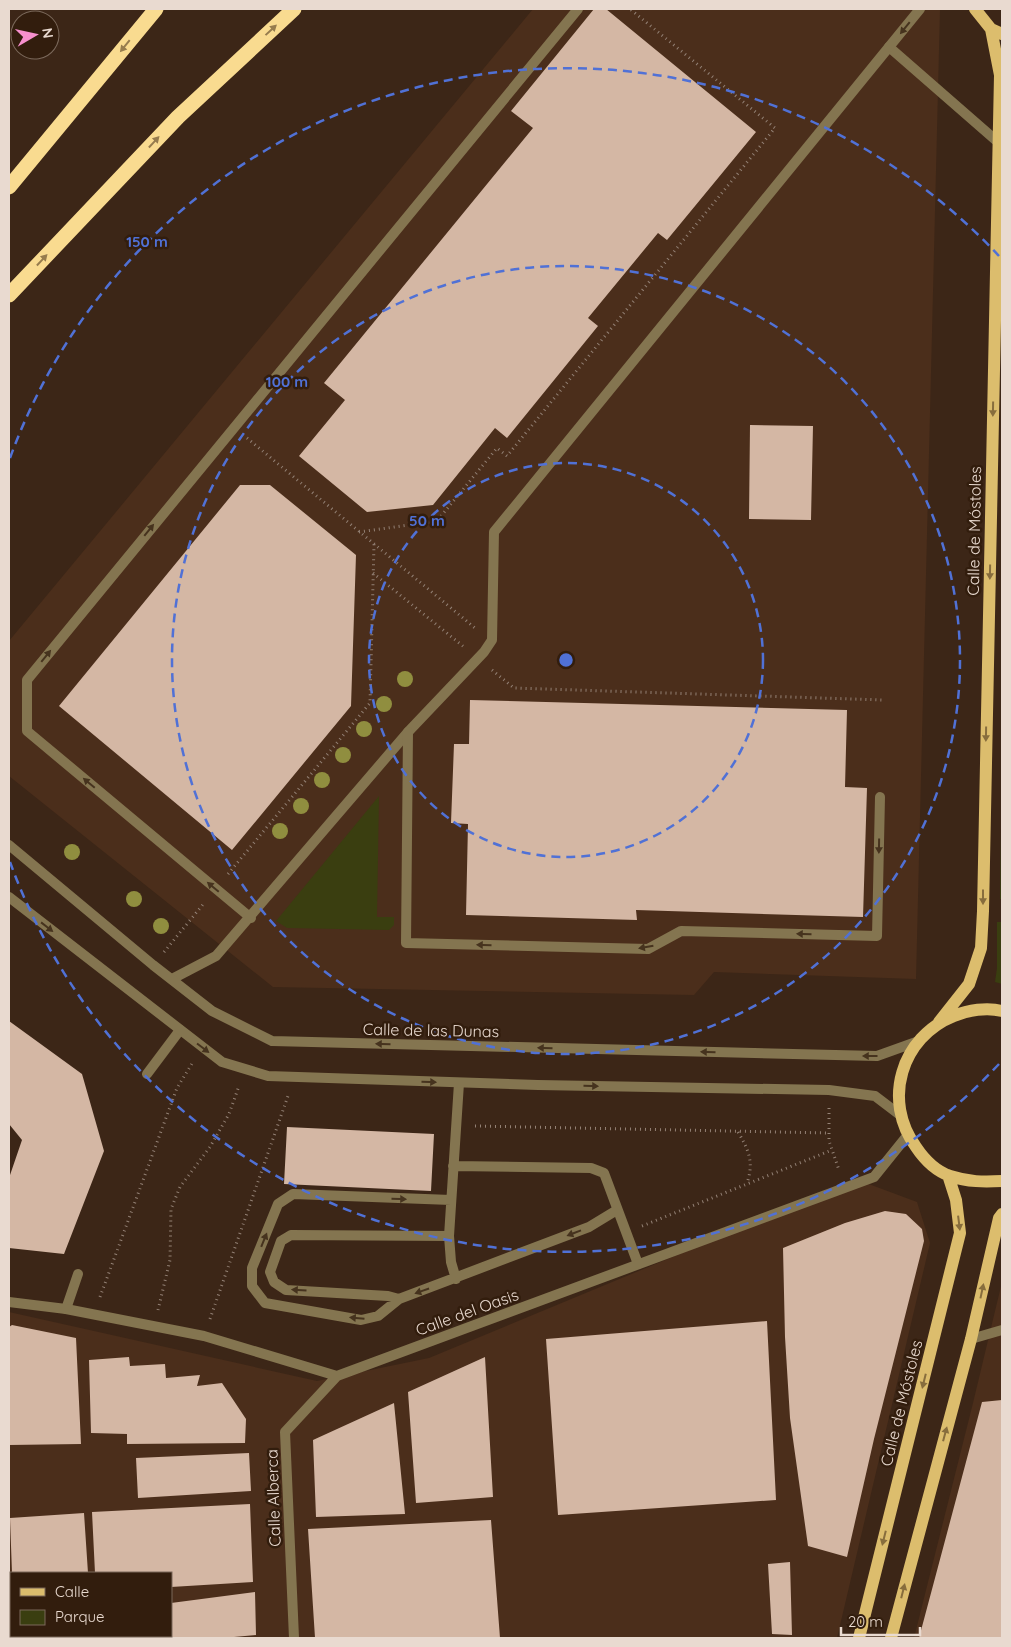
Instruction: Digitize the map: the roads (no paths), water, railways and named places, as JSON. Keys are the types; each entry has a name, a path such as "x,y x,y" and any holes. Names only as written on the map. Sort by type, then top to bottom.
{"highway":[{"path":"9,187 156,9"},
{"path":"9,295 178,117 294,9"}],"main road":[{"path":"975,9 997,31"},
{"name":"Calle de Móstoles","path":"939,1022 969,984 981,948 999,143 1000,74 997,31"},
{"path":"1002,1011 968,1010 939,1022 916,1042 904,1065 898,1090 900,1116 907,1136 924,1159 948,1175 976,1183 1002,1181"},
{"name":"Calle de Móstoles","path":"859,1638 960,1233 956,1200 948,1175"},
{"path":"891,1638 971,1339 987,1266 1002,1214"}],"street":[{"path":"251,918 27,732 27,680 233,426 578,9"},
{"path":"172,980 216,956 251,918 408,732 491,641 494,532 920,9"},
{"path":"889,47 999,143"},
{"path":"408,732 406,943 648,949 682,931 877,936 880,797"},
{"name":"Calle de las Dunas","path":"9,845 153,965 212,1011 272,1041 877,1056 916,1042"},
{"path":"9,897 222,1062 268,1076 459,1083 829,1090 875,1096 900,1116"},
{"path":"147,1074 180,1030"},
{"path":"456,1279 451,1262 449,1236 459,1083"},
{"name":"Calle del Oasis","path":"337,1376 874,1177 907,1136"},
{"path":"453,1166 591,1168 604,1173 611,1187 617,1210 638,1264"},
{"path":"451,1200 293,1194 278,1204 252,1268 252,1286 266,1303 361,1320 378,1316 399,1299 589,1227 617,1210"},
{"path":"399,1299 388,1296 286,1290 274,1282 270,1272 281,1241 291,1235 449,1236"},
{"path":"66,1309 78,1274"},
{"path":"9,1302 66,1309 204,1336 337,1376"},
{"path":"971,1339 1002,1330"},
{"name":"Calle Alberca","path":"294,1638 285,1432 337,1376"}]}
